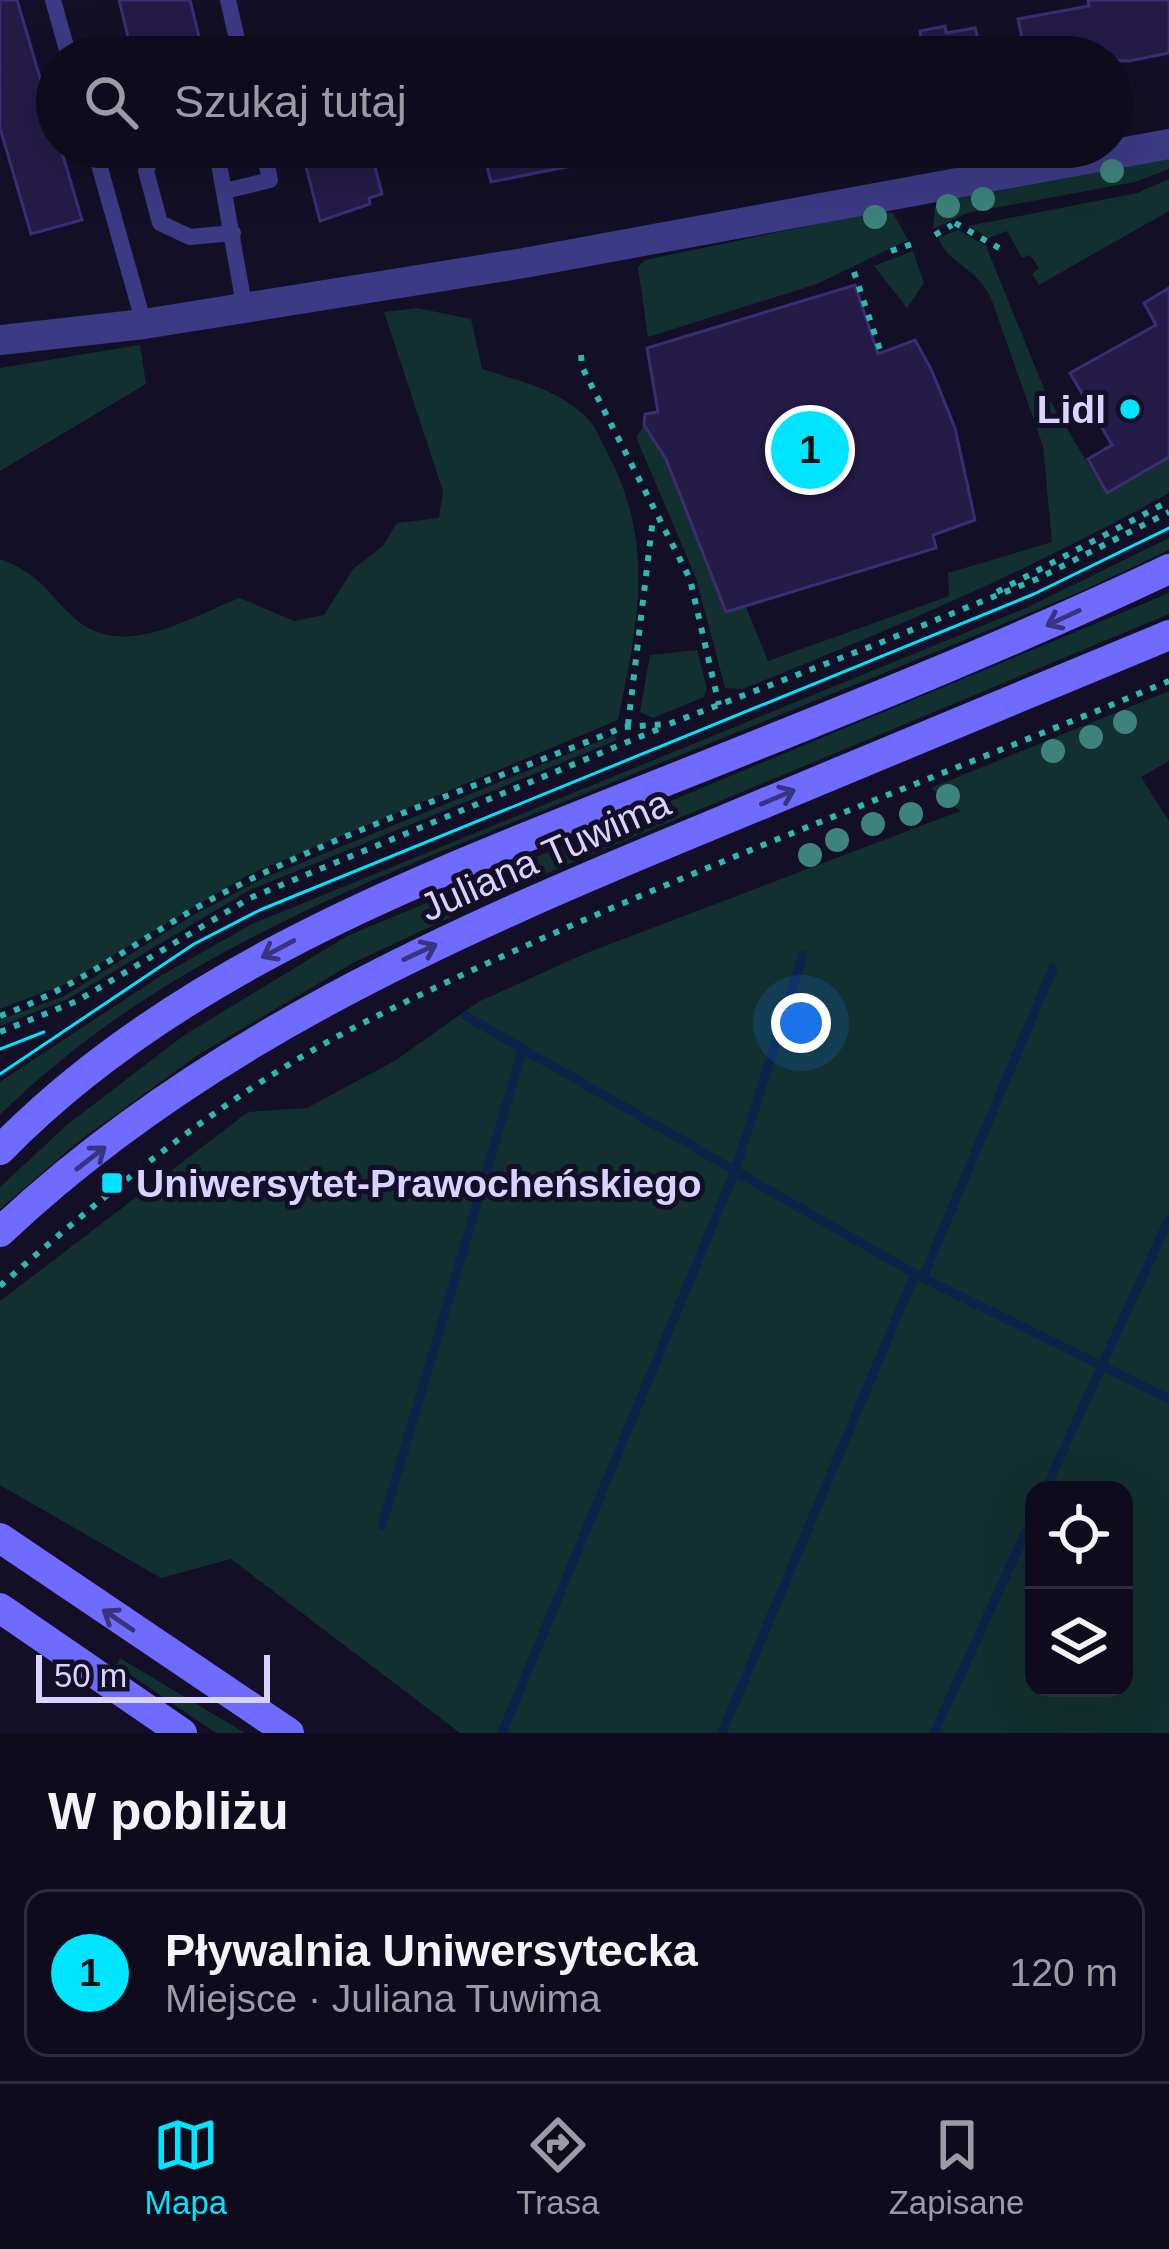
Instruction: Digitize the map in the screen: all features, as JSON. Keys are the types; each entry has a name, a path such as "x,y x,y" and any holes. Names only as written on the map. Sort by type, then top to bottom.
{"main road":[{"name":"Juliana Tuwima","path":"0,1150 97,1066 187,1000 273,951 492,849 1052,624 1169,568"},
{"name":"Juliana Tuwima","path":"0,1232 186,1083 362,978 662,845 1169,634"},
{"path":"0,1538 289,1733"},
{"path":"0,1608 182,1733"}],"street":[{"path":"1133,151 1169,144"},
{"path":"0,340 144,324 569,255 1039,168"}],"lane":[{"path":"52,0 63,36"},
{"path":"228,0 237,36"},
{"path":"100,168 144,324"},
{"path":"147,168 160,223 190,237 232,232"},
{"path":"220,168 244,305"},
{"path":"225,191 270,180 267,168"}],"path":[{"path":"935,235 953,224 999,248"},
{"path":"891,251 912,244"},
{"path":"854,272 880,353"},
{"path":"581,355 582,367 607,407 654,514 690,579 719,705"},
{"path":"985,600 1032,569 1169,501"},
{"path":"0,1032 77,1001 263,892 985,600 1169,512"},
{"path":"628,726 654,514"},
{"path":"0,1286 187,1132 364,1022 765,847 1169,681"},
{"path":"0,1016 66,990 179,917 259,876 628,726 669,724"}],"green space":[{"path":"1169,159 1169,169 1135,182 967,213 933,229 935,207 950,200"},
{"path":"1169,179 1169,211 1039,285 1032,274 1039,268 1030,255 1022,258 1007,231 989,238 968,226 1137,193"},
{"path":"880,211 893,213 908,240 817,284 648,337 638,267 645,260"},
{"path":"958,230 986,246 1047,396 1106,493 1169,457 1169,493 1065,548 906,621 743,689 725,688 696,578 636,437 644,425 666,459 726,612 746,607 768,661 949,596 948,573 1052,542 1043,446 992,301 980,281 949,255 938,238"},
{"path":"913,251 924,283 907,308 874,266"},
{"path":"417,308 471,319 482,369 566,401 592,423 607,452 632,519 637,551 636,616 618,720 248,875 63,985 0,1009 0,559 33,577 91,630 112,636 155,632 240,598 294,621 324,615 353,569 383,546 397,523 439,518 443,491 384,312"},
{"path":"140,345 146,384 0,471 0,368"},
{"path":"1169,538 1169,550 1084,590 430,856 276,925 131,1009 63,1059 0,1115 0,1082 162,975 252,924 1026,608"},
{"path":"1169,593 1169,614 519,885 353,963 198,1055 79,1141 0,1209 0,1187 68,1124 183,1036 347,936"},
{"path":"697,650 707,689 704,697 653,718 640,712 650,655"},
{"path":"1169,691 1169,761 1141,777 1169,821 1169,1733 460,1733 231,1559 161,1578 0,1485 0,1301 248,1112 307,1108 396,1060 478,1002 584,954 960,811 931,788"},
{"path":"615,735 617,740 248,891 68,999 0,1026 0,1020 64,996 195,914 264,878"},
{"path":"120,1658 245,1733 216,1733 116,1665"}],"building":[{"path":"0,0 17,0 36,64 36,168 67,168 82,220 31,234 0,128"},
{"path":"119,0 190,0 199,36 128,36"},
{"path":"1088,0 1169,0 1169,53 1133,60 1133,36 1022,36 1018,19 1089,6"},
{"path":"945,26 946,33 975,28 977,36 921,36 920,31"},
{"path":"306,168 375,168 382,194 369,198 370,204 320,221"},
{"path":"487,168 561,168 491,182"},
{"path":"855,285 878,354 915,340 931,369 955,428 975,520 933,535 936,548 726,612 666,459 644,425 645,414 658,412 647,348"},
{"name":"Lidl","path":"1169,288 1169,457 1107,493 1088,459 1112,445 1070,373 1156,325 1144,303"}],"waterway":[{"path":"502,1733 735,1171 803,955"},
{"path":"923,1277 1053,968"},
{"path":"466,1016 915,1274 1169,1399"},
{"path":"382,1525 523,1048"},
{"path":"1049,1481 1169,1219"},
{"path":"722,1733 915,1274"},
{"path":"934,1733 1025,1534"}],"tram line":[{"path":"0,1074 194,944 260,910 1034,594 1169,528"},
{"path":"0,1049 44,1032"}],"place":[{"name":"Lidl","path":"1130,409"},
{"name":"Pływalnia Uniwersytecka","path":"810,450"},
{"name":"Uniwersytet-Prawocheńskiego","path":"112,1183"}]}
